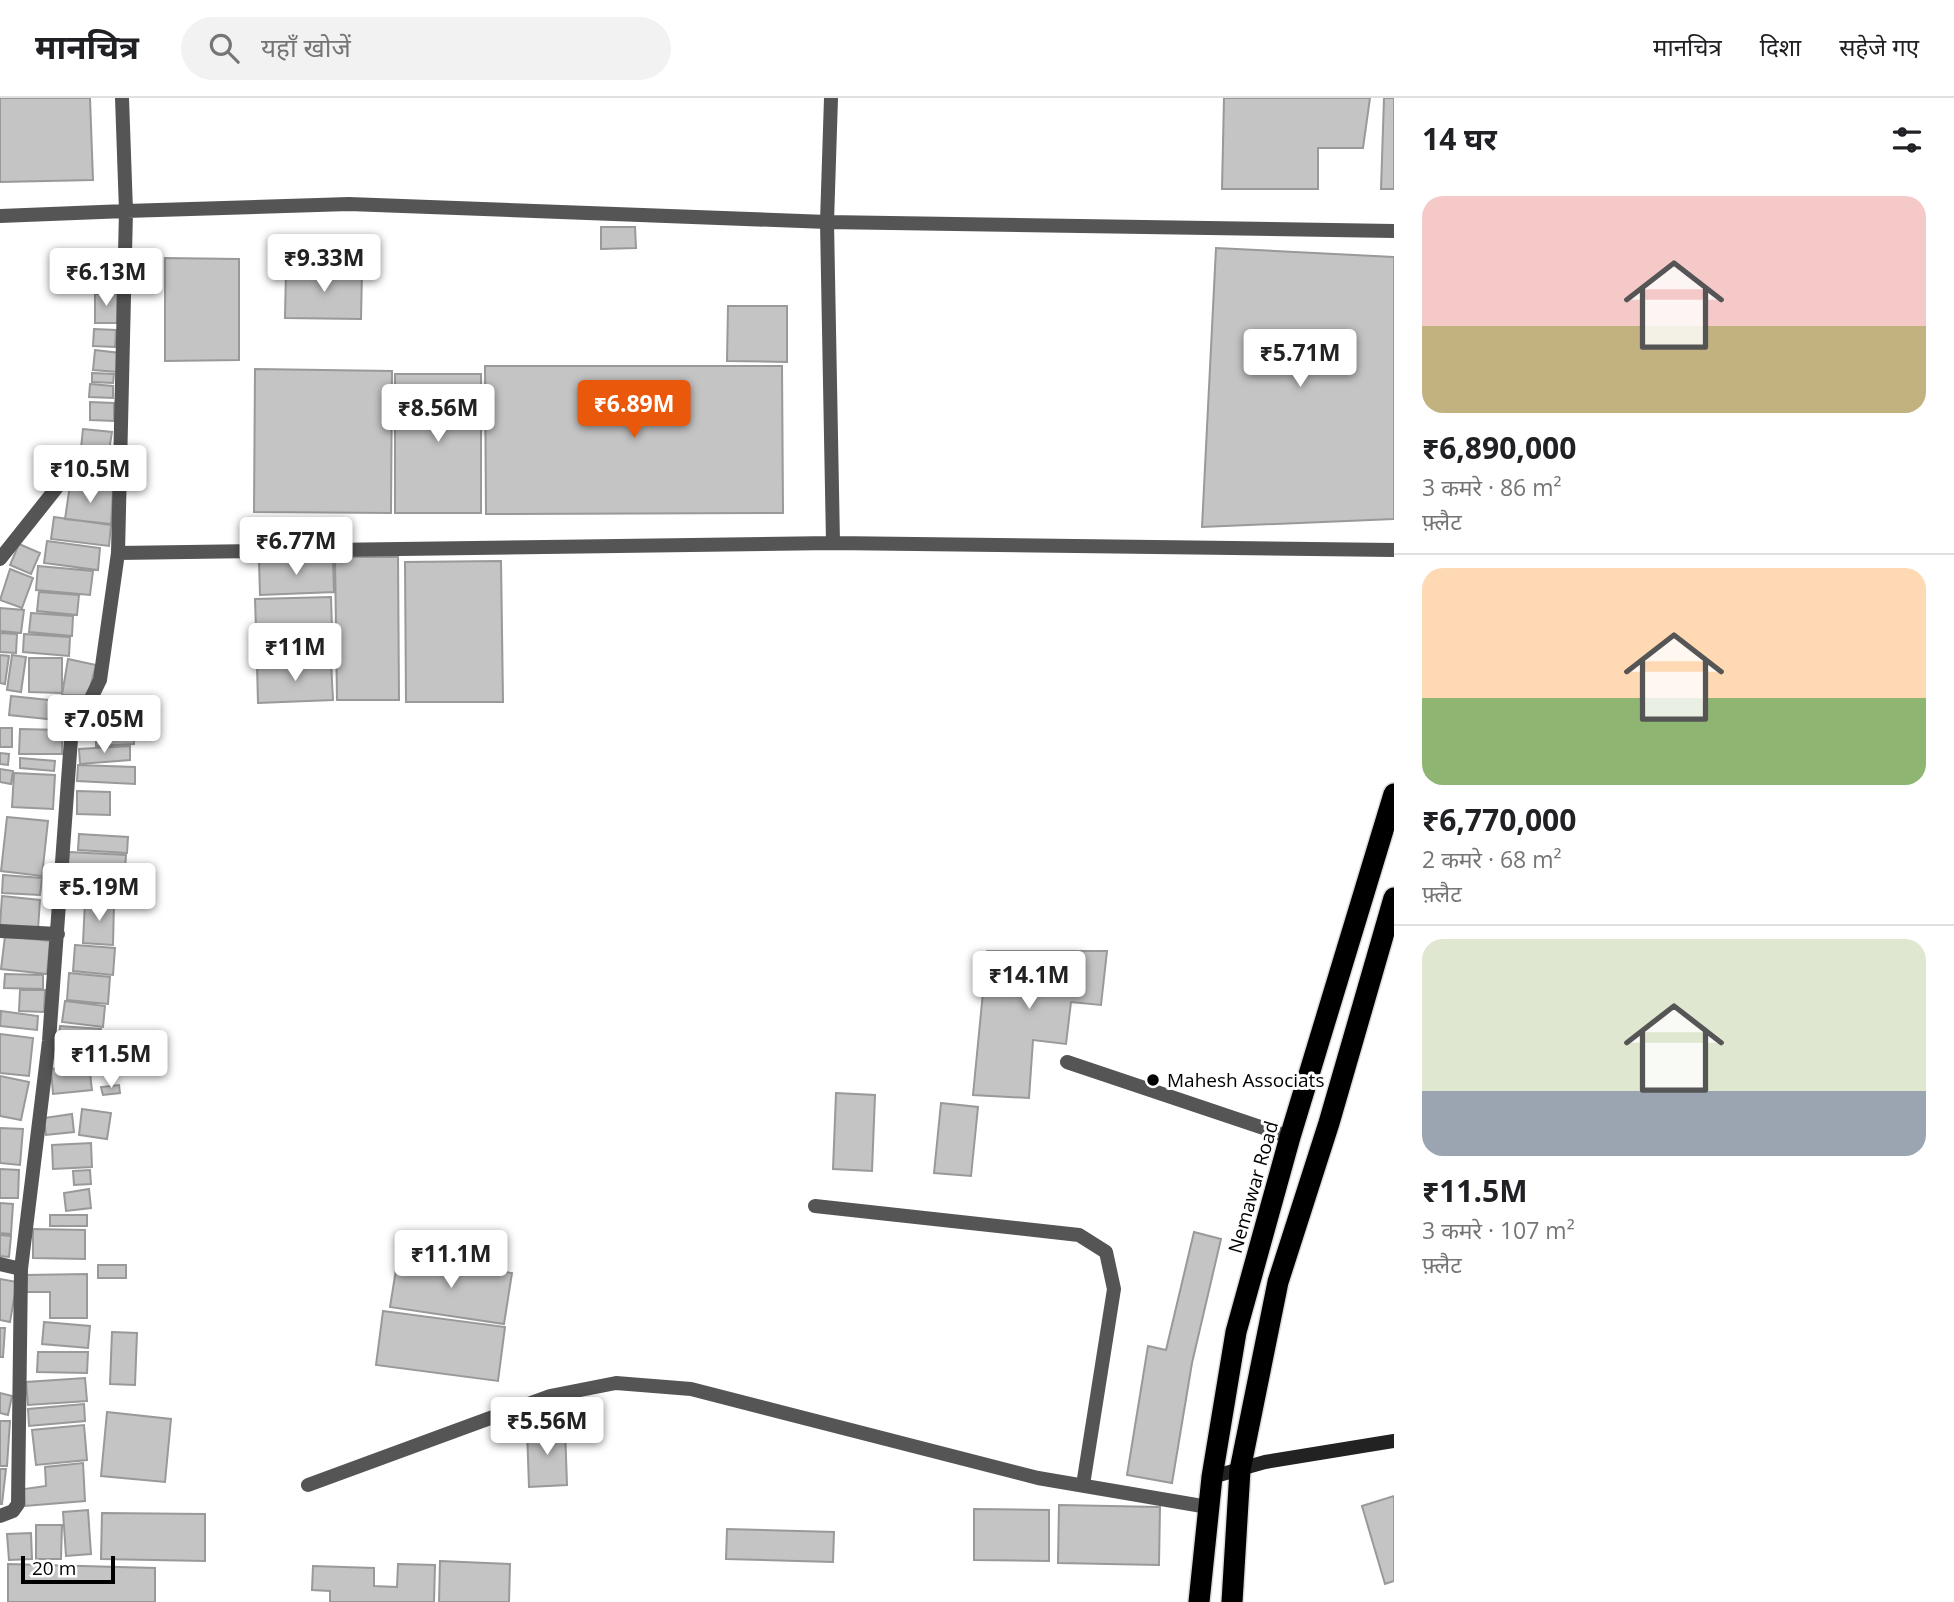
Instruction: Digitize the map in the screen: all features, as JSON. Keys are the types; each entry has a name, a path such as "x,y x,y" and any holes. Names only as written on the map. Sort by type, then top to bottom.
{"highway":[{"name":"Nemawar Road","path":"1199,1602 1212,1477 1236,1332 1290,1137 1394,794"},
{"path":"1232,1602 1240,1469 1278,1282 1329,1123 1394,898"}],"street":[{"path":"0,1516 13,1511 18,1504 21,1269 58,934 71,739 100,680 118,553 126,211 122,98"},
{"path":"831,98 827,222 833,543"},
{"path":"0,216 349,204 827,222 1394,231"},
{"path":"0,559 62,481 96,480 121,486"},
{"path":"118,553 833,543 1394,550"},
{"path":"0,931 58,934"},
{"path":"1067,1062 1290,1137"},
{"path":"815,1206 1079,1235 1105,1252 1114,1289 1083,1485"},
{"path":"0,1264 21,1269"},
{"path":"307,1485 550,1396 616,1383 691,1389 1038,1478 1208,1507"},
{"path":"1212,1477 1265,1462 1394,1441"}],"building":[{"path":"0,98 90,98 93,180 0,182"},
{"path":"1224,98 1370,98 1363,148 1318,148 1318,189 1222,189"},
{"path":"1384,98 1394,98 1394,189 1381,189"},
{"path":"601,227 635,227 636,248 601,249"},
{"path":"1216,248 1394,257 1394,519 1202,527"},
{"path":"165,258 239,259 239,360 165,361"},
{"path":"286,269 362,270 361,319 285,318"},
{"path":"95,294 117,294 117,323 95,323"},
{"path":"728,306 787,306 787,362 727,361"},
{"path":"94,329 116,330 115,347 93,346"},
{"path":"95,350 120,353 118,372 93,370"},
{"path":"485,366 782,366 783,513 486,514"},
{"path":"255,369 392,371 391,513 254,512"},
{"path":"92,373 114,374 113,383 92,382"},
{"path":"395,374 481,374 481,513 395,513"},
{"path":"90,384 113,386 113,398 89,397"},
{"path":"90,402 114,403 114,421 90,420"},
{"path":"83,429 112,432 109,451 81,448"},
{"path":"69,448 109,457 105,472 65,462"},
{"path":"70,485 113,490 111,524 65,519"},
{"path":"54,517 111,525 109,546 51,539"},
{"path":"47,541 100,548 98,570 44,563"},
{"path":"19,544 40,553 31,574 10,565"},
{"path":"335,557 398,557 399,700 337,700"},
{"path":"333,559 334,592 260,595 259,561"},
{"path":"501,561 503,702 406,702 405,562"},
{"path":"38,566 93,571 90,595 36,590"},
{"path":"10,569 33,578 22,608 0,600"},
{"path":"39,592 79,595 77,615 37,611"},
{"path":"331,597 333,660 257,662 255,599"},
{"path":"0,608 24,610 21,633 0,631"},
{"path":"31,613 73,616 72,636 29,632"},
{"path":"0,633 17,634 16,653 0,652"},
{"path":"24,634 70,637 69,656 23,652"},
{"path":"0,655 9,656 5,684 0,683"},
{"path":"12,655 26,657 21,692 7,690"},
{"path":"29,658 62,658 62,693 29,692"},
{"path":"68,659 96,665 88,695 62,695"},
{"path":"331,662 333,700 258,703 257,665"},
{"path":"11,696 58,701 56,720 9,715"},
{"path":"0,728 12,728 12,747 0,747"},
{"path":"20,729 62,730 62,754 19,754"},
{"path":"134,734 134,744 96,746 96,735"},
{"path":"130,746 130,760 80,764 79,749"},
{"path":"0,753 9,754 8,765 0,764"},
{"path":"20,758 55,761 54,771 20,768"},
{"path":"78,765 135,767 135,784 77,781"},
{"path":"0,769 13,771 11,784 0,782"},
{"path":"14,773 55,775 53,809 12,807"},
{"path":"77,791 110,792 110,815 77,814"},
{"path":"7,817 48,821 42,876 1,871"},
{"path":"79,834 128,837 127,853 78,850"},
{"path":"69,852 126,855 125,869 68,866"},
{"path":"72,866 130,870 128,896 70,891"},
{"path":"3,875 42,878 40,895 2,893"},
{"path":"2,896 40,900 38,929 0,925"},
{"path":"85,901 114,902 113,945 83,943"},
{"path":"5,936 50,941 47,974 1,969"},
{"path":"75,945 115,948 113,975 73,971"},
{"path":"987,951 1107,951 1101,1005 1071,1002 1066,1044 1033,1040 1029,1098 973,1095"},
{"path":"69,973 110,977 108,1004 67,1000"},
{"path":"5,974 43,975 43,989 4,988"},
{"path":"20,990 45,990 44,1012 19,1011"},
{"path":"65,1001 105,1006 103,1027 62,1022"},
{"path":"1,1011 38,1016 37,1030 0,1026"},
{"path":"60,1026 101,1029 99,1064 57,1061"},
{"path":"0,1034 33,1038 29,1076 0,1073"},
{"path":"89,1065 92,1090 53,1094 51,1069"},
{"path":"0,1076 29,1082 21,1120 0,1116"},
{"path":"119,1085 120,1093 103,1095 101,1087"},
{"path":"836,1093 875,1095 872,1171 833,1169"},
{"path":"941,1103 978,1107 971,1176 934,1173"},
{"path":"82,1109 111,1113 107,1139 79,1135"},
{"path":"72,1114 74,1132 46,1135 44,1118"},
{"path":"0,1128 23,1129 20,1165 0,1163"},
{"path":"91,1143 92,1167 53,1169 52,1145"},
{"path":"0,1169 19,1170 18,1198 0,1198"},
{"path":"90,1170 91,1184 74,1185 73,1171"},
{"path":"89,1189 91,1208 66,1211 64,1193"},
{"path":"0,1203 13,1204 11,1234 0,1233"},
{"path":"50,1215 87,1215 87,1226 50,1226"},
{"path":"33,1229 85,1230 85,1259 33,1258"},
{"path":"1194,1232 1221,1239 1192,1363 1172,1483 1127,1475 1148,1346 1166,1350"},
{"path":"0,1235 11,1236 9,1257 0,1256"},
{"path":"398,1257 512,1273 504,1324 390,1307"},
{"path":"98,1265 126,1265 126,1278 98,1278"},
{"path":"87,1274 87,1318 50,1318 50,1292 26,1292 26,1275"},
{"path":"0,1279 17,1282 10,1322 0,1320"},
{"path":"383,1311 505,1327 498,1381 376,1365"},
{"path":"44,1322 90,1326 88,1348 42,1344"},
{"path":"0,1328 5,1328 3,1357 0,1357"},
{"path":"112,1332 137,1333 135,1385 110,1384"},
{"path":"38,1352 88,1352 87,1373 37,1372"},
{"path":"85,1378 87,1401 28,1405 26,1382"},
{"path":"0,1393 12,1396 8,1415 0,1413"},
{"path":"84,1404 85,1421 29,1426 28,1409"},
{"path":"107,1412 171,1419 165,1482 101,1476"},
{"path":"0,1421 10,1421 7,1466 0,1466"},
{"path":"84,1425 87,1460 36,1465 32,1430"},
{"path":"565,1428 567,1485 529,1487 527,1429"},
{"path":"83,1463 85,1501 25,1506 24,1489 46,1486 45,1467"},
{"path":"0,1469 6,1469 2,1504 0,1504"},
{"path":"1394,1496 1394,1581 1385,1584 1362,1506"},
{"path":"1059,1505 1160,1507 1159,1565 1058,1563"},
{"path":"974,1509 1049,1510 1049,1561 974,1560"},
{"path":"88,1510 91,1554 66,1556 63,1512"},
{"path":"102,1513 205,1514 205,1561 101,1559"},
{"path":"36,1525 62,1525 61,1559 36,1559"},
{"path":"727,1529 834,1532 833,1562 726,1559"},
{"path":"31,1533 32,1559 9,1560 7,1534"},
{"path":"440,1561 510,1564 509,1602 439,1602"},
{"path":"8,1564 155,1568 155,1602 8,1602"},
{"path":"398,1564 435,1565 434,1602 330,1602 330,1591 312,1590 313,1566 374,1568 374,1586 397,1587"}],"place":[{"name":"Mahesh Associats","path":"1153,1080"}]}
